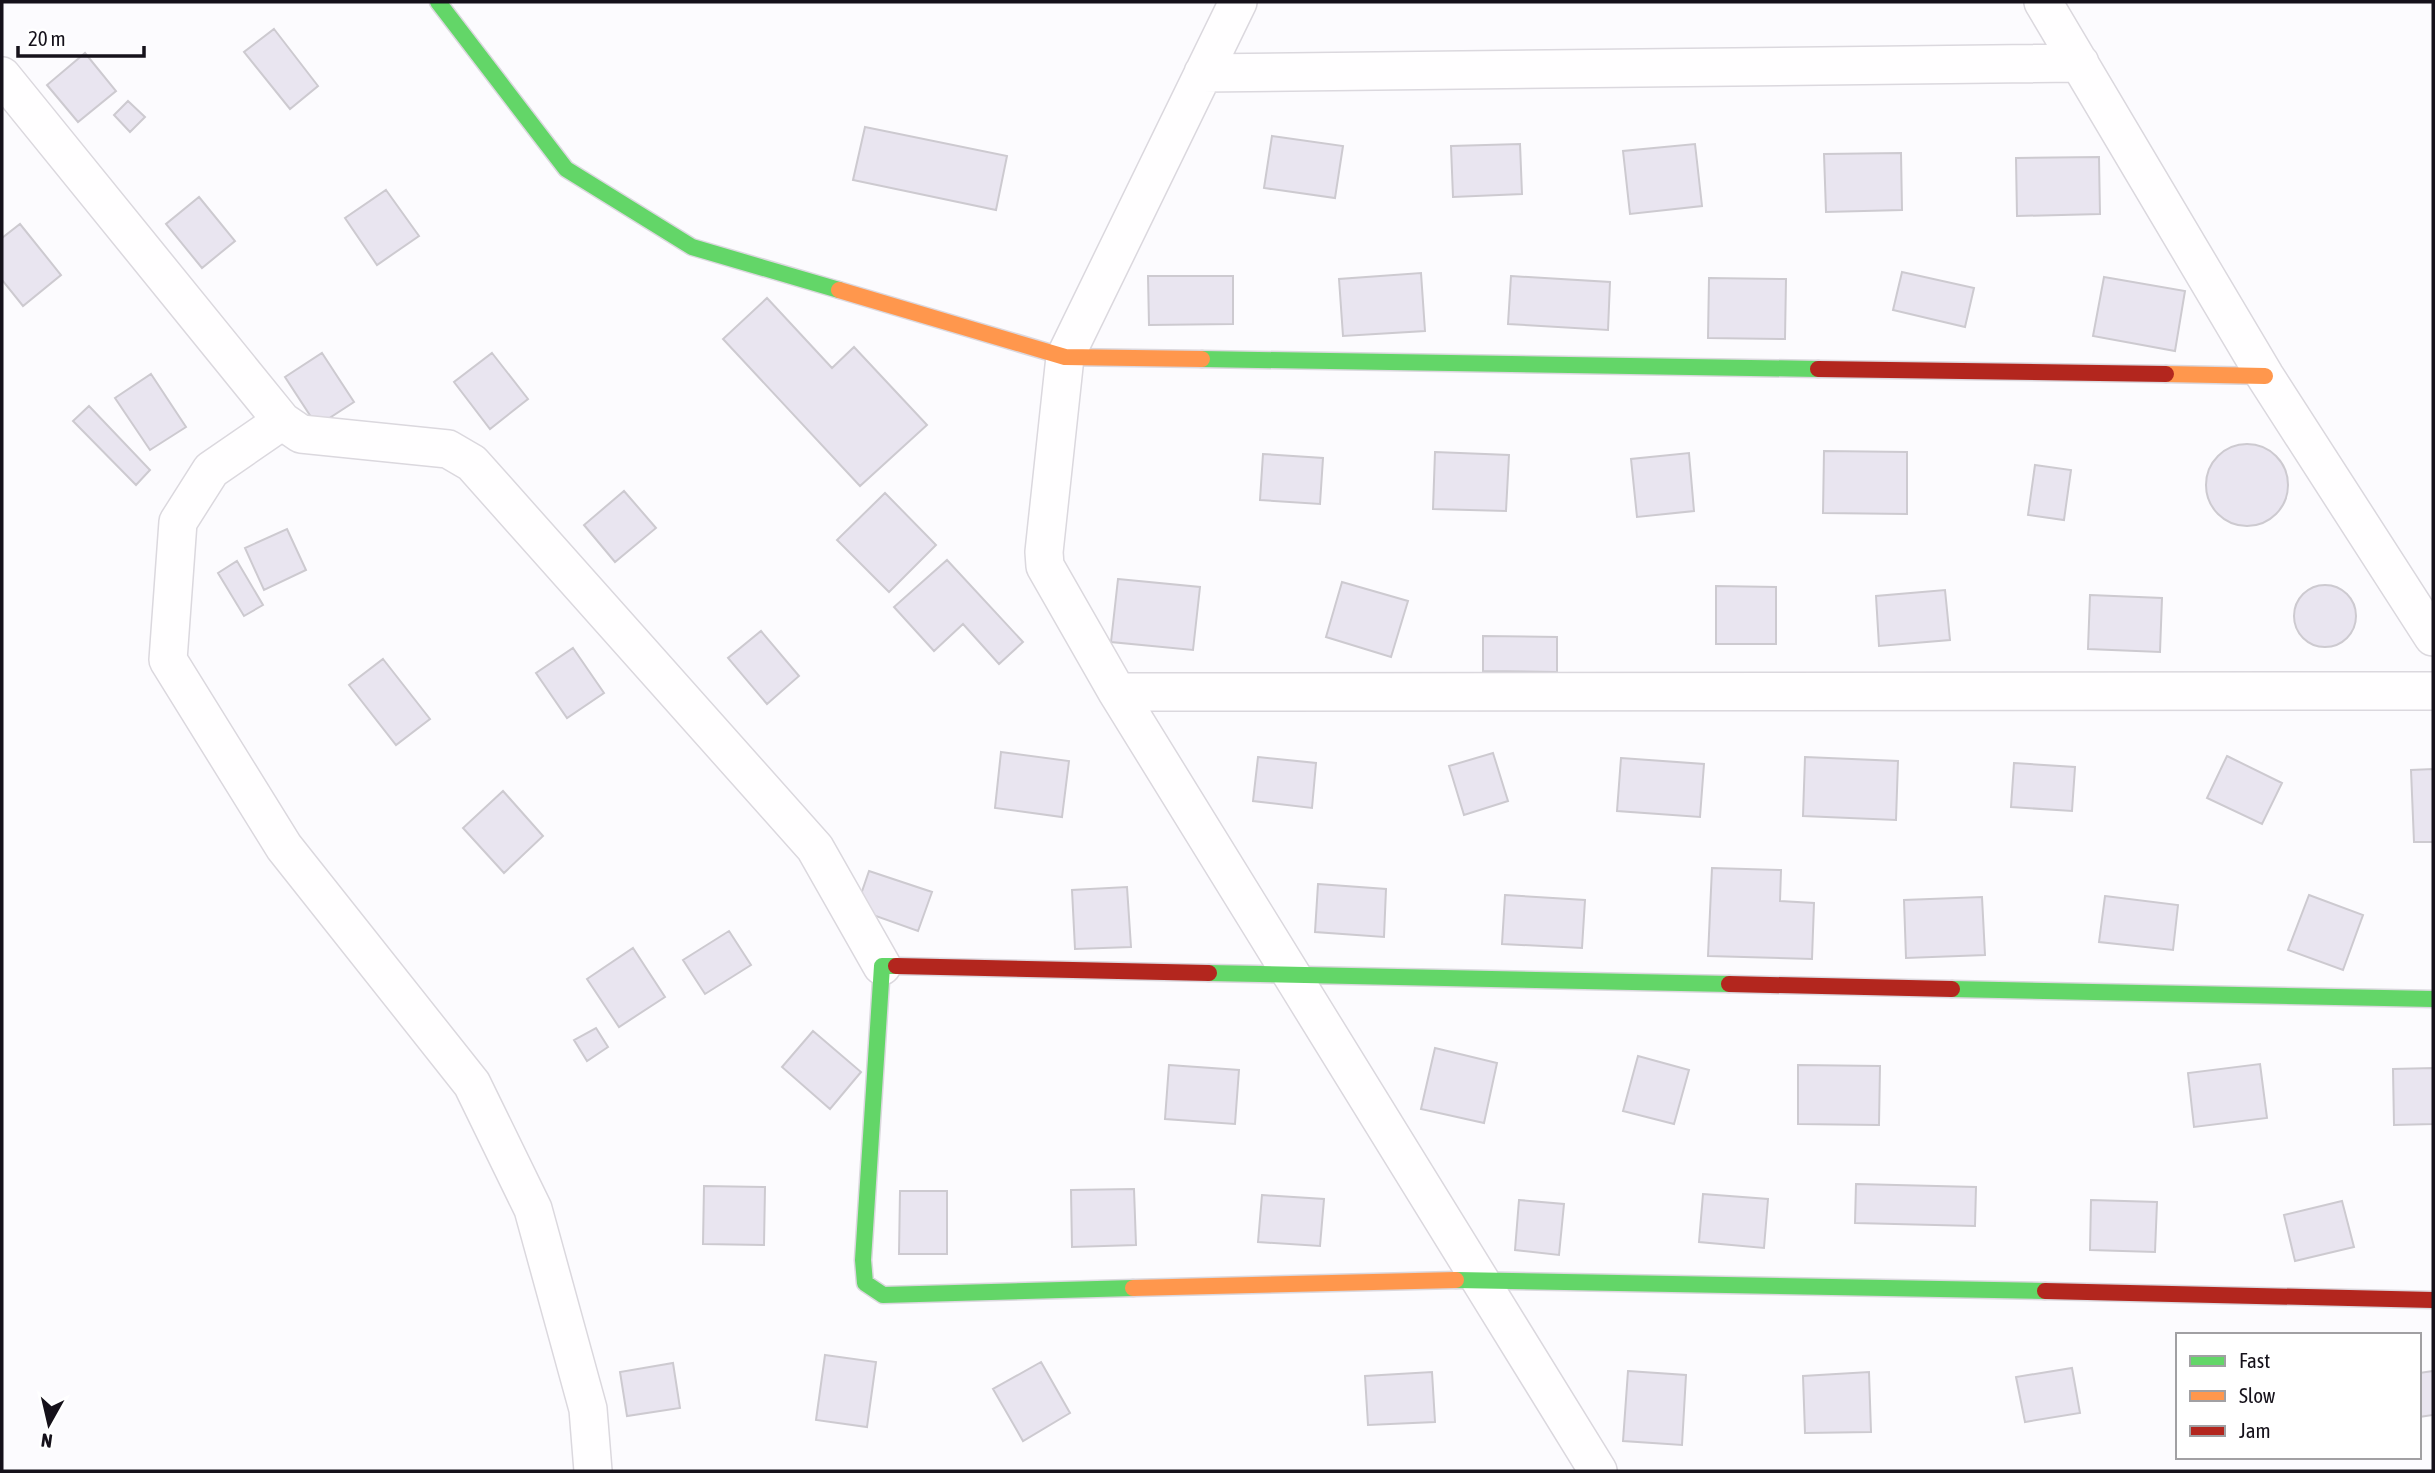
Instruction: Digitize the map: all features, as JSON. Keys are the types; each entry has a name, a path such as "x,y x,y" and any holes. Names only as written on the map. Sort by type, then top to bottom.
{"street":[{"path":"438,2 566,169 692,247 1065,357 2265,376"},
{"path":"1238,2 1065,357 1044,552 1045,566 1117,692 1598,1471"},
{"path":"2043,2 2265,376 2433,637"},
{"path":"1203,73 2080,63"},
{"path":"2,76 282,421 301,435 448,449 472,463 815,848 882,966 863,1261 865,1283 883,1295 1479,1279 2433,1300"},
{"path":"282,421 211,470 178,522 169,660 284,847 472,1084 533,1209 587,1409 593,1471"},
{"path":"1117,692 2433,691"},
{"path":"882,966 1293,977 2433,999"}],"building":[{"path":"274,29 318,86 290,109 244,52"},
{"path":"85,53 116,91 78,122 47,85"},
{"path":"128,101 145,117 130,132 114,115"},
{"path":"865,127 1007,156 996,210 853,180"},
{"path":"1272,136 1343,146 1335,198 1264,188"},
{"path":"1520,144 1522,194 1453,197 1451,146"},
{"path":"1695,144 1702,206 1630,214 1623,151"},
{"path":"1901,153 1902,210 1826,212 1824,154"},
{"path":"2099,157 2100,214 2017,216 2016,158"},
{"path":"386,190 419,236 377,265 345,218"},
{"path":"199,197 235,241 202,268 166,224"},
{"path":"20,224 61,275 23,306 2,280 2,238"},
{"path":"1902,272 1974,288 1965,327 1893,310"},
{"path":"1421,273 1425,331 1343,336 1339,279"},
{"path":"1148,276 1233,276 1233,324 1149,325"},
{"path":"1511,276 1610,282 1608,330 1508,324"},
{"path":"2104,277 2185,291 2175,351 2093,336"},
{"path":"1709,278 1786,279 1785,339 1708,338"},
{"path":"767,298 832,368 854,347 927,425 860,486 723,339"},
{"path":"322,353 354,402 317,426 285,377"},
{"path":"492,353 528,399 490,429 454,382"},
{"path":"151,374 186,427 150,450 115,398"},
{"path":"89,406 150,470 136,485 73,421"},
{"path":"2247,444 2263,447 2276,456 2285,469 2288,485 2285,501 2276,514 2263,523 2247,526 2231,523 2218,514 2209,501 2206,485 2209,469 2218,456 2231,447"},
{"path":"1824,451 1907,452 1907,514 1823,513"},
{"path":"1435,452 1509,455 1506,511 1433,509"},
{"path":"1689,453 1694,511 1637,517 1631,459"},
{"path":"1263,454 1323,458 1320,504 1260,500"},
{"path":"2035,465 2071,470 2064,520 2028,515"},
{"path":"624,491 656,528 615,562 584,525"},
{"path":"885,493 936,545 889,592 837,540"},
{"path":"287,529 306,570 264,590 245,548"},
{"path":"947,560 1023,642 999,664 963,624 934,651 894,607"},
{"path":"237,561 263,605 244,616 218,573"},
{"path":"1118,579 1200,587 1193,650 1111,642"},
{"path":"1342,582 1408,601 1391,657 1326,637"},
{"path":"2325,585 2337,587 2347,594 2354,604 2354,628 2347,638 2337,645 2325,647 2313,645 2303,638 2296,628 2294,616 2296,604 2303,594 2313,587"},
{"path":"1716,586 1776,587 1776,644 1716,644"},
{"path":"1945,590 1950,640 1879,646 1876,596"},
{"path":"2090,595 2162,598 2160,652 2088,649"},
{"path":"761,631 799,676 767,704 728,658"},
{"path":"1483,636 1557,637 1557,672 1483,671"},
{"path":"573,648 604,693 567,718 536,673"},
{"path":"383,659 430,719 396,745 349,685"},
{"path":"1001,752 1069,761 1062,817 995,808"},
{"path":"1493,753 1508,801 1464,815 1449,766"},
{"path":"2227,756 2282,783 2262,824 2207,798"},
{"path":"1258,757 1316,763 1312,808 1253,801"},
{"path":"1805,757 1898,761 1896,820 1803,816"},
{"path":"1621,758 1704,764 1700,817 1617,811"},
{"path":"2014,763 2075,767 2072,811 2011,807"},
{"path":"2433,769 2433,842 2414,842 2411,770"},
{"path":"503,791 543,836 504,873 463,828"},
{"path":"1712,868 1781,870 1780,901 1814,903 1812,959 1708,956"},
{"path":"869,871 932,892 918,931 856,909"},
{"path":"1318,884 1386,889 1384,937 1315,932"},
{"path":"1127,887 1131,947 1075,949 1072,890"},
{"path":"1505,895 1585,900 1582,948 1502,944"},
{"path":"2309,895 2363,915 2343,970 2288,950"},
{"path":"2105,896 2178,905 2173,950 2099,942"},
{"path":"1982,897 1985,955 1906,958 1904,900"},
{"path":"729,931 751,965 705,994 683,960"},
{"path":"633,948 665,997 619,1027 587,979"},
{"path":"596,1028 608,1047 587,1061 574,1040"},
{"path":"813,1031 861,1072 830,1109 782,1067"},
{"path":"1435,1048 1497,1063 1484,1123 1421,1109"},
{"path":"1638,1056 1689,1070 1674,1124 1623,1111"},
{"path":"2260,1064 2267,1118 2194,1127 2188,1073"},
{"path":"1169,1065 1239,1070 1235,1124 1165,1119"},
{"path":"1798,1065 1880,1066 1879,1125 1798,1124"},
{"path":"2433,1068 2433,1124 2394,1125 2393,1069"},
{"path":"1856,1184 1976,1187 1975,1226 1855,1223"},
{"path":"704,1186 765,1187 764,1245 703,1244"},
{"path":"1134,1189 1136,1245 1072,1247 1071,1190"},
{"path":"900,1191 947,1191 947,1254 899,1254"},
{"path":"1703,1194 1768,1199 1764,1248 1699,1242"},
{"path":"1262,1195 1324,1199 1320,1246 1258,1242"},
{"path":"1519,1200 1564,1204 1559,1255 1515,1250"},
{"path":"2091,1200 2157,1202 2155,1252 2090,1250"},
{"path":"2342,1201 2354,1247 2295,1261 2284,1215"},
{"path":"825,1355 876,1362 867,1427 816,1420"},
{"path":"1041,1362 1070,1413 1023,1441 993,1389"},
{"path":"673,1363 680,1408 627,1416 620,1372"},
{"path":"2072,1368 2080,1413 2025,1422 2016,1377"},
{"path":"1628,1371 1686,1375 1682,1445 1623,1441"},
{"path":"2433,1371 2433,1415 2421,1417 2421,1373"},
{"path":"1432,1372 1435,1422 1368,1425 1365,1376"},
{"path":"1869,1372 1871,1432 1805,1433 1803,1376"}],"traffic: fast":[{"path":"438,2 566,169 692,247 839,290"},
{"path":"1202,359 1818,369"},
{"path":"896,966 882,966 863,1260 865,1283 883,1295 1133,1288"},
{"path":"1209,973 1729,984"},
{"path":"1952,989 2433,999"},
{"path":"1456,1280 2045,1291"}],"traffic: slow":[{"path":"839,290 1065,357 1202,359"},
{"path":"2166,374 2265,376"},
{"path":"1133,1288 1456,1280"}],"traffic: jam":[{"path":"1818,369 2166,374"},
{"path":"896,966 1209,973"},
{"path":"1729,984 1952,989"},
{"path":"2045,1291 2433,1300"}]}
